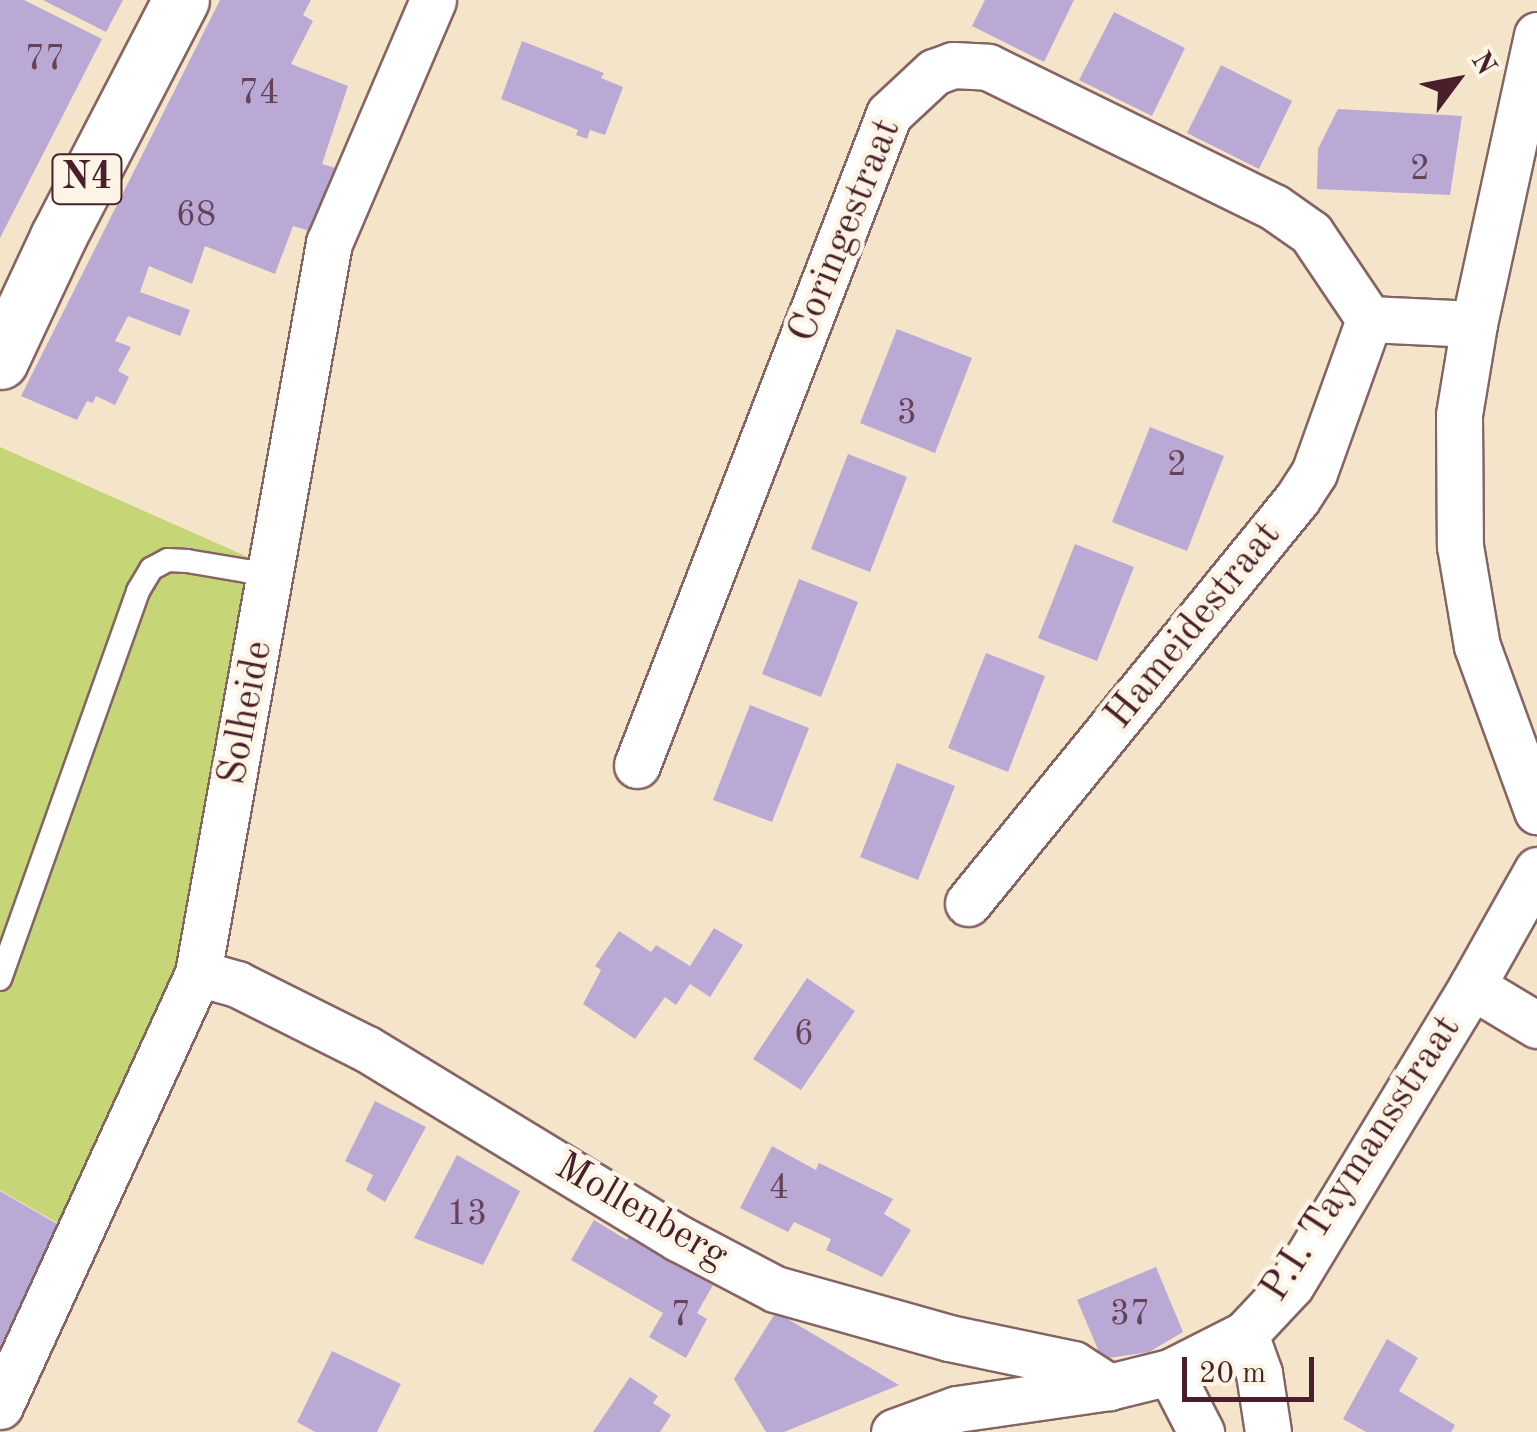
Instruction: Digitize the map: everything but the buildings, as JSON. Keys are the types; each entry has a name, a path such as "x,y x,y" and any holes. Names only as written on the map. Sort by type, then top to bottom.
{"main road":[{"name":"N4","path":"0,361 58,237 180,0"}],"street":[{"name":"Solheide","path":"0,1406 198,973 272,581 329,243 433,0"},
{"path":"1537,35 1474,324 1459,415 1460,546 1477,646 1537,811"},
{"name":"Coringestraat","path":"637,765 890,114 934,72 952,65 988,67 1274,207 1311,233 1368,319"},
{"path":"1368,319 1474,324"},
{"name":"Hameidestraat","path":"968,903 1298,498 1314,472 1368,319"},
{"name":"P.I. Taymansstraat","path":"894,1432 956,1409 1109,1388 1170,1372 1245,1334 1291,1285 1472,986 1537,870"},
{"name":"Mollenberg","path":"198,973 237,984 367,1049 678,1238 775,1289 930,1333 1073,1364 1109,1388"},
{"path":"1472,986 1537,1025"},
{"path":"1245,1334 1258,1373 1268,1432"},
{"path":"1170,1372 1201,1432"}],"lane":[{"path":"0,979 138,591 150,569 168,560 186,560 247,571 272,581"}],"green space":[{"path":"0,447 250,558 245,584 257,602 184,971 68,1229 0,1190"}]}
